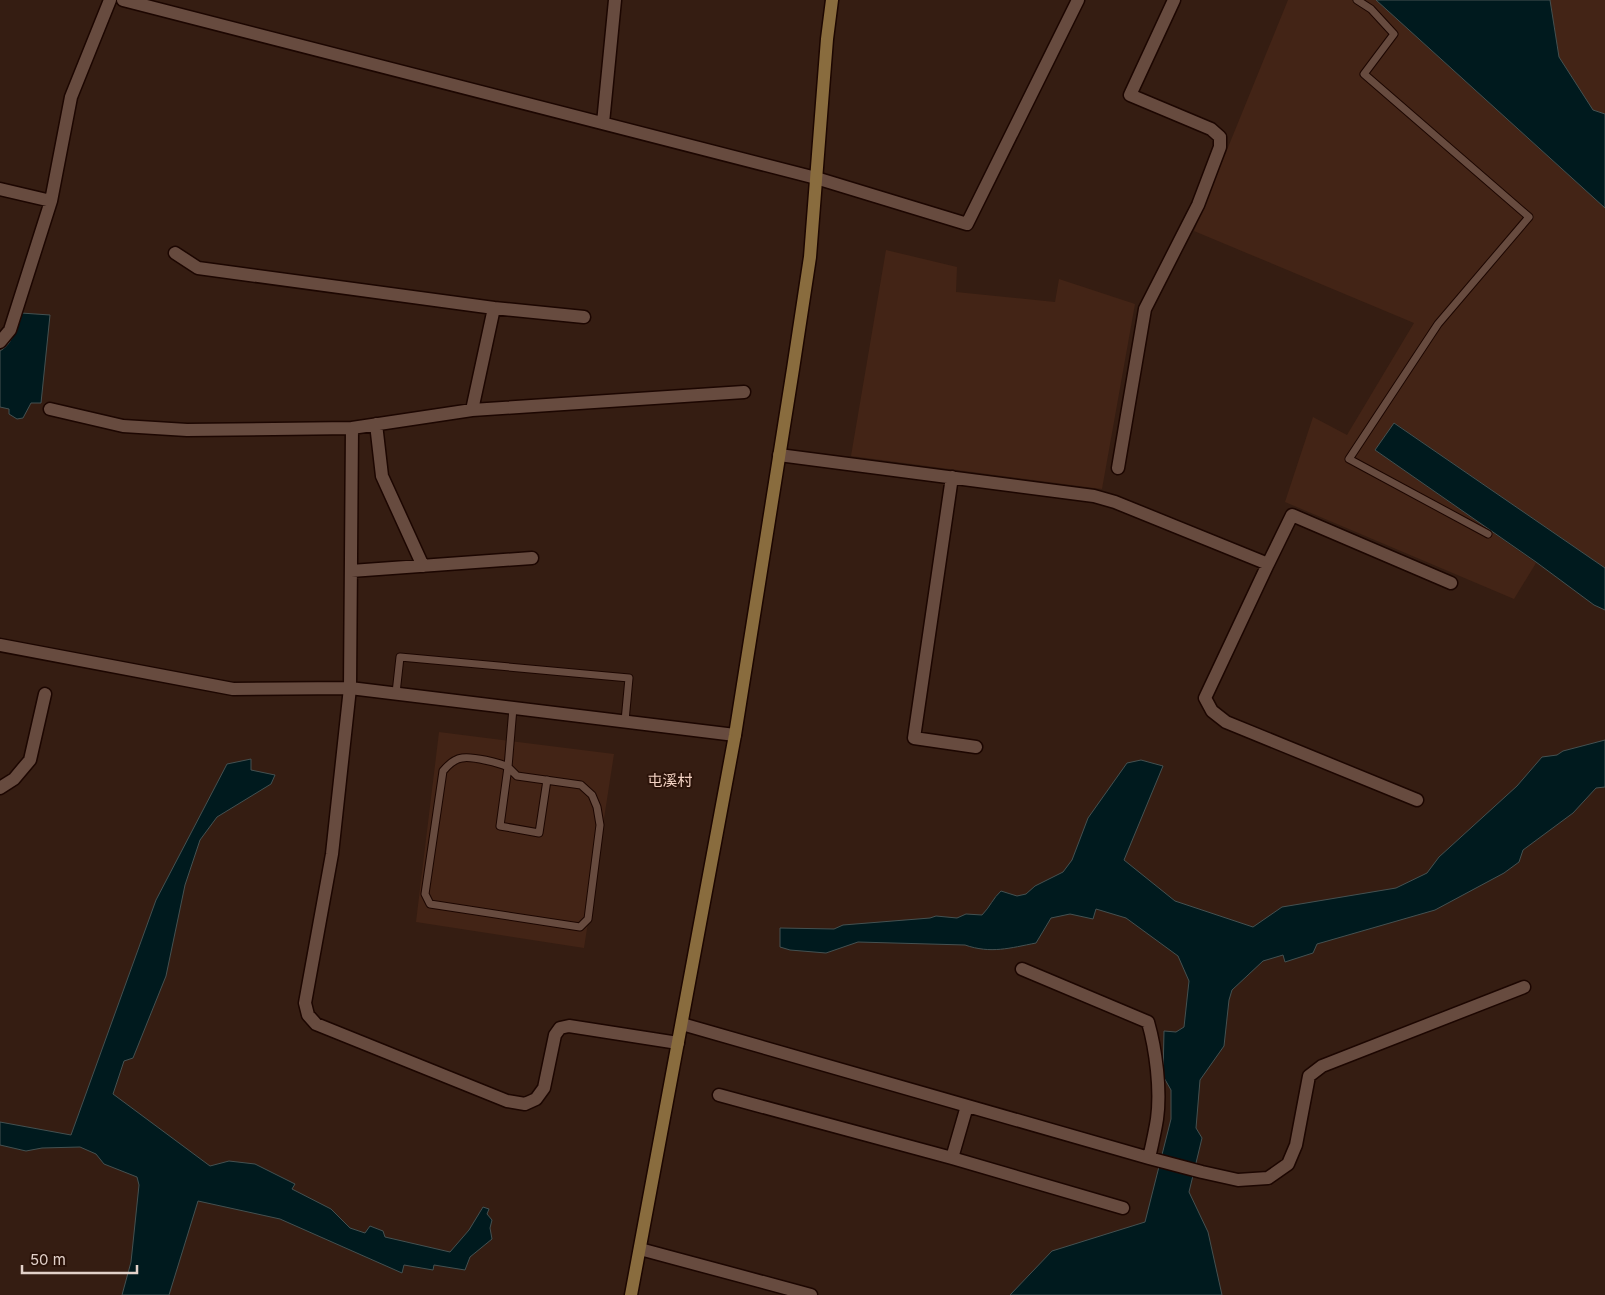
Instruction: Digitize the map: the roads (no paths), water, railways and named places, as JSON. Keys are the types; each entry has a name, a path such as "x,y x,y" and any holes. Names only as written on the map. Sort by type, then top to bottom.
{"main road":[{"path":"631,1295 735,734 810,256 827,39 832,0"}],"street":[{"path":"0,342 10,330 51,201 71,97 110,0"},
{"path":"123,0 816,178 967,224 1078,0"},
{"path":"603,123 615,0"},
{"path":"1118,468 1145,309 1198,205 1220,147 1220,137 1211,129 1130,95 1174,0"},
{"path":"0,189 51,201"},
{"path":"175,253 198,268 494,308 584,317"},
{"path":"472,410 494,308"},
{"path":"50,409 123,426 187,430 352,428 472,410 744,392"},
{"path":"376,424 382,476 423,566"},
{"path":"352,428 350,688 332,854 305,1003 308,1015 316,1024 507,1101 525,1104 536,1099 544,1088 555,1035 560,1028 569,1026 678,1043"},
{"path":"779,455 1094,496 1115,502 1268,564"},
{"path":"952,478 914,738 976,747"},
{"path":"1417,800 1226,722 1212,711 1205,698 1292,515 1451,582"},
{"path":"351,571 532,558"},
{"path":"0,645 233,689 350,688 735,734"},
{"path":"0,788 14,779 30,760 45,694"},
{"path":"1022,970 1148,1022 1154,1043 1157,1076 1157,1118 1154,1159"},
{"path":"682,1024 1154,1159 1238,1180 1268,1178 1288,1164 1296,1145 1309,1076 1322,1066 1524,988"},
{"path":"719,1095 952,1158 1123,1208"},
{"path":"952,1158 967,1106"},
{"path":"640,1249 811,1295"}],"lane":[{"path":"1357,0 1371,9 1394,34 1364,74 1529,217 1438,324 1349,459 1488,534"},
{"path":"396,693 400,657 629,678 625,721"},
{"path":"513,708 500,826 539,833 547,780"},
{"path":"462,757 500,763 508,767 517,776 581,785 592,794 597,807 600,825 588,919 580,927 430,904 425,894 443,771 450,762 462,757"}],"water":[{"path":"1376,0 1550,0 1559,57 1593,110 1605,114 1605,208"},
{"path":"21,313 50,315 41,403 31,403 23,418 17,419 9,414 9,409 0,407 0,351 11,339"},
{"path":"1394,423 1605,568 1605,610 1594,605 1536,562 1375,450"},
{"path":"1605,740 1605,787 1596,788 1573,813 1523,850 1519,862 1504,873 1435,910 1317,944 1313,953 1285,962 1283,955 1263,961 1232,990 1229,1000 1224,1046 1200,1080 1196,1128 1202,1138 1189,1192 1208,1232 1222,1295 1010,1295 1052,1251 1145,1222 1171,1119 1171,1090 1163,1076 1164,1031 1176,1032 1184,1027 1189,981 1178,956 1126,918 1096,909 1093,919 1070,914 1051,918 1036,943 1018,947 992,950 965,945 858,942 826,953 790,950 780,947 780,928 834,929 843,925 936,916 957,918 966,914 982,915 1001,891 1017,896 1026,894 1035,886 1063,872 1072,860 1088,818 1127,763 1141,760 1163,766 1124,860 1175,901 1253,927 1282,907 1396,888 1427,873 1439,857 1517,786 1542,757 1557,755 1563,751"},
{"path":"251,759 251,770 275,775 271,784 217,817 200,840 185,885 166,976 133,1058 124,1061 113,1094 210,1166 229,1161 255,1164 295,1184 292,1189 331,1209 350,1228 365,1233 370,1226 383,1231 385,1237 450,1252 469,1230 483,1207 489,1209 487,1214 492,1220 490,1228 492,1239 470,1257 465,1270 434,1265 433,1270 404,1265 402,1273 280,1219 198,1201 169,1295 122,1295 131,1262 139,1185 137,1177 104,1164 96,1154 80,1147 42,1148 26,1151 0,1145 0,1122 71,1135 156,900 227,764"}],"district":[{"name":"屯溪村","path":"670,780"}]}
